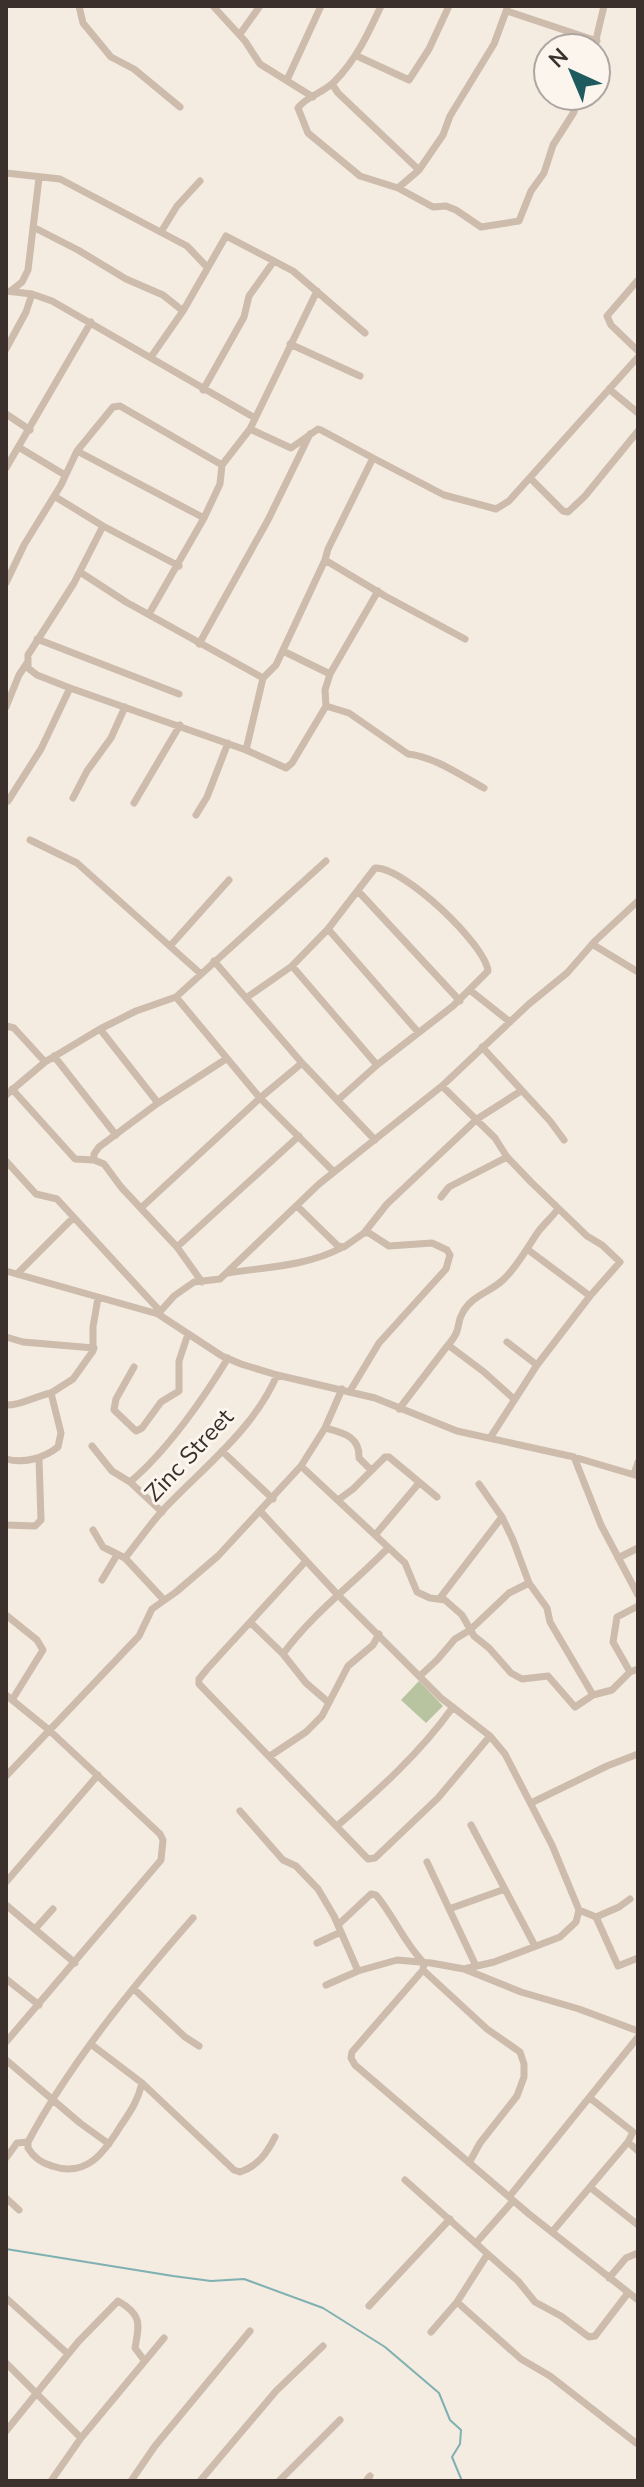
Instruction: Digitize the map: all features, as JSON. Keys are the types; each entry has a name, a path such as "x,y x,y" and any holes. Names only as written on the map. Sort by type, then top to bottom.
{"street":[{"path":"79,6 83,23 111,57 134,69 180,107"},
{"path":"213,6 240,34 260,64 313,97"},
{"path":"240,34 260,6"},
{"path":"287,80 321,6"},
{"path":"381,6 357,56 332,84 298,108 308,133 360,176 398,188 433,207 446,206 456,210 481,227 519,221 531,191 544,173 553,145 574,112"},
{"path":"357,56 409,80 429,49 449,6"},
{"path":"599,32 604,6"},
{"path":"398,188 419,170 443,135 450,116 489,53 507,8 566,32"},
{"path":"332,84 419,170"},
{"path":"6,173 60,179 161,232 197,254 207,267"},
{"path":"9,290 26,276 39,178"},
{"path":"161,232 177,206 200,181"},
{"path":"33,227 126,279 163,295 183,311"},
{"path":"151,357 183,311 226,236 293,271 365,333"},
{"path":"197,254 215,253"},
{"path":"203,390 244,317 249,296 274,261"},
{"path":"250,429 291,448 321,430 444,495 491,508 509,501 638,354 611,325 607,316 638,280"},
{"path":"9,290 52,301 255,418"},
{"path":"149,614 204,518 220,484 222,465 250,429 317,291"},
{"path":"6,349 32,294"},
{"path":"6,468 91,322"},
{"path":"290,344 360,376"},
{"path":"609,389 638,413"},
{"path":"6,583 77,451 116,405 222,465"},
{"path":"6,414 30,430"},
{"path":"530,478 563,511 568,512 585,496 638,431"},
{"path":"199,644 268,520 310,434"},
{"path":"20,448 65,475"},
{"path":"77,451 204,518"},
{"path":"246,750 263,678 283,651 373,458"},
{"path":"54,496 179,566"},
{"path":"6,707 37,639 80,572 103,526"},
{"path":"325,560 465,639"},
{"path":"80,572 199,644 263,678"},
{"path":"27,663 31,671 70,688 180,725 286,768 326,706 325,690 330,674 378,591"},
{"path":"37,639 179,694"},
{"path":"283,651 330,674"},
{"path":"8,801 41,749 70,688"},
{"path":"326,706 349,713 408,754 419,755 458,772 484,788"},
{"path":"73,798 87,771 117,728 125,707"},
{"path":"134,803 180,725"},
{"path":"196,815 207,797 228,743"},
{"path":"30,840 77,863 201,974"},
{"path":"202,1282 177,1247 121,1187 104,1164 75,1159 9,1092 45,1062 100,1029 136,1011 176,997 326,861"},
{"path":"246,998 292,966 328,929 377,867 400,875 417,886 485,959 488,971 471,991 338,1100"},
{"path":"171,945 229,880"},
{"path":"358,891 460,1001"},
{"path":"159,1313 184,1287 194,1282 217,1281 334,1172 442,1086 567,973 592,944 638,901"},
{"path":"629,911 638,915"},
{"path":"328,929 418,1032"},
{"path":"592,944 638,972"},
{"path":"214,961 302,1063 375,1140"},
{"path":"292,966 377,1065"},
{"path":"471,991 510,1022"},
{"path":"176,997 260,1098 334,1172"},
{"path":"6,1026 14,1028 45,1062"},
{"path":"100,1029 158,1103"},
{"path":"482,1047 564,1140"},
{"path":"54,1056 116,1135"},
{"path":"94,1160 99,1147 158,1103 226,1059"},
{"path":"142,1207 302,1063"},
{"path":"442,1086 495,1138 507,1157 558,1209 620,1262 537,1365 490,1438"},
{"path":"226,1273 290,1264 341,1248 364,1233 387,1204 477,1119 521,1091"},
{"path":"177,1247 299,1136"},
{"path":"441,1197 449,1187 507,1157"},
{"path":"6,1161 36,1194 57,1199 159,1313 228,1358 277,1375 346,1390 433,1423 636,1475 638,1462"},
{"path":"297,1206 341,1248"},
{"path":"399,1409 458,1333 462,1313 480,1293 493,1290 505,1279 558,1209"},
{"path":"17,1274 73,1218"},
{"path":"6,1776 139,1636 149,1614 218,1556 273,1499 301,1466 346,1390 379,1343 446,1269 450,1255 447,1250 432,1243 389,1246 364,1233"},
{"path":"527,1249 590,1296"},
{"path":"6,1271 159,1313"},
{"path":"6,1405 17,1406 28,1398 51,1393 73,1379 94,1348 93,1327 98,1298"},
{"path":"134,1367 116,1399 114,1410 136,1431 142,1428 161,1402 179,1391 179,1361 188,1334"},
{"path":"6,1337 23,1342 94,1348"},
{"path":"507,1342 537,1365"},
{"path":"448,1345 514,1399"},
{"path":"130,1482 183,1425 228,1358"},
{"name":"Zinc Street","path":"102,1580 121,1556 222,1451 268,1397 277,1375"},
{"path":"6,1459 39,1459 56,1449 61,1439 51,1393"},
{"path":"325,1428 352,1437 358,1446 359,1458 371,1470"},
{"path":"92,1446 112,1471 130,1482 162,1512"},
{"path":"222,1451 273,1499"},
{"path":"338,1500 382,1459 389,1457 437,1497"},
{"path":"574,1457 618,1558 638,1595"},
{"path":"6,1525 39,1525 39,1459"},
{"path":"301,1466 405,1563 417,1592 430,1598 440,1598 462,1615 470,1630 511,1673 522,1679 548,1676 571,1706 612,1690 634,1671 613,1642 617,1617 638,1606"},
{"path":"376,1534 419,1483"},
{"path":"479,1484 502,1517 529,1583 547,1608 550,1622 593,1695"},
{"path":"260,1511 337,1594 453,1707 490,1736 505,1754 531,1803 579,1910 579,1916 560,1937 494,1962 464,1969 423,1967 397,1960 358,1971 326,1985"},
{"path":"440,1598 502,1517"},
{"path":"93,1530 103,1547 121,1556 164,1600"},
{"path":"283,1654 337,1594 355,1581 388,1548"},
{"path":"618,1558 638,1548"},
{"path":"306,1561 208,1668 199,1679 199,1684 368,1859 375,1858 438,1798 490,1736"},
{"path":"421,1675 455,1639 470,1630 509,1593 529,1583"},
{"path":"6,1615 37,1640 43,1650 9,1698 98,1775 163,1840 161,1860 6,2042"},
{"path":"251,1623 283,1654 306,1683 328,1702"},
{"path":"270,1756 306,1732 325,1713 348,1666 373,1645 379,1634"},
{"path":"337,1826 396,1776 453,1707"},
{"path":"531,1803 638,1754"},
{"path":"6,1882 98,1775"},
{"path":"520,1785 542,1797"},
{"path":"240,1811 283,1860 296,1866 318,1889 358,1971"},
{"path":"471,1825 535,1946"},
{"path":"427,1862 476,1966"},
{"path":"449,1909 505,1889"},
{"path":"317,1943 339,1928 366,1898 376,1895 423,1967 487,2029 520,2052 524,2077 517,2096 480,2143 469,2163"},
{"path":"596,1917 630,1899"},
{"path":"6,1905 75,1963"},
{"path":"35,1929 53,1909"},
{"path":"579,1910 596,1917 618,1966 638,1958"},
{"path":"142,2083 136,2104 109,2144 86,2166 72,2170 42,2163 32,2156 28,2142 52,2097 134,1989 193,1918"},
{"path":"491,1979 494,1962"},
{"path":"423,1967 352,2052 355,2065 511,2199 638,2300"},
{"path":"464,1969 638,2034 476,2243"},
{"path":"6,1979 39,2005"},
{"path":"134,1989 185,2037 199,2046"},
{"path":"92,2045 142,2083 234,2170 240,2172 253,2167 275,2137"},
{"path":"6,2060 109,2144"},
{"path":"552,2232 591,2188 635,2129 590,2098"},
{"path":"6,2145 28,2142"},
{"path":"628,2142 638,2151"},
{"path":"7,2155 17,2143"},
{"path":"405,2180 518,2281 535,2302 591,2338 628,2293"},
{"path":"591,2188 638,2225"},
{"path":"6,2198 19,2210"},
{"path":"369,2306 450,2219"},
{"path":"609,2278 626,2258 638,2253"},
{"path":"431,2332 457,2302 487,2255"},
{"path":"6,2298 68,2354"},
{"path":"6,2431 68,2354 118,2301 136,2317 140,2331 135,2348 144,2360"},
{"path":"457,2302 521,2359 550,2376 636,2443"},
{"path":"131,2481 155,2446 250,2331"},
{"path":"51,2481 81,2438 164,2338"},
{"path":"200,2481 276,2391 323,2346"},
{"path":"6,2363 81,2438"},
{"path":"279,2481 340,2420"}],"green space":[{"path":"419,1681 443,1706 426,1723 401,1700"}],"waterway":[{"path":"6,2249 211,2281 244,2279 323,2308 385,2347 439,2393 450,2420 461,2430 460,2444 452,2457 462,2481"}]}
